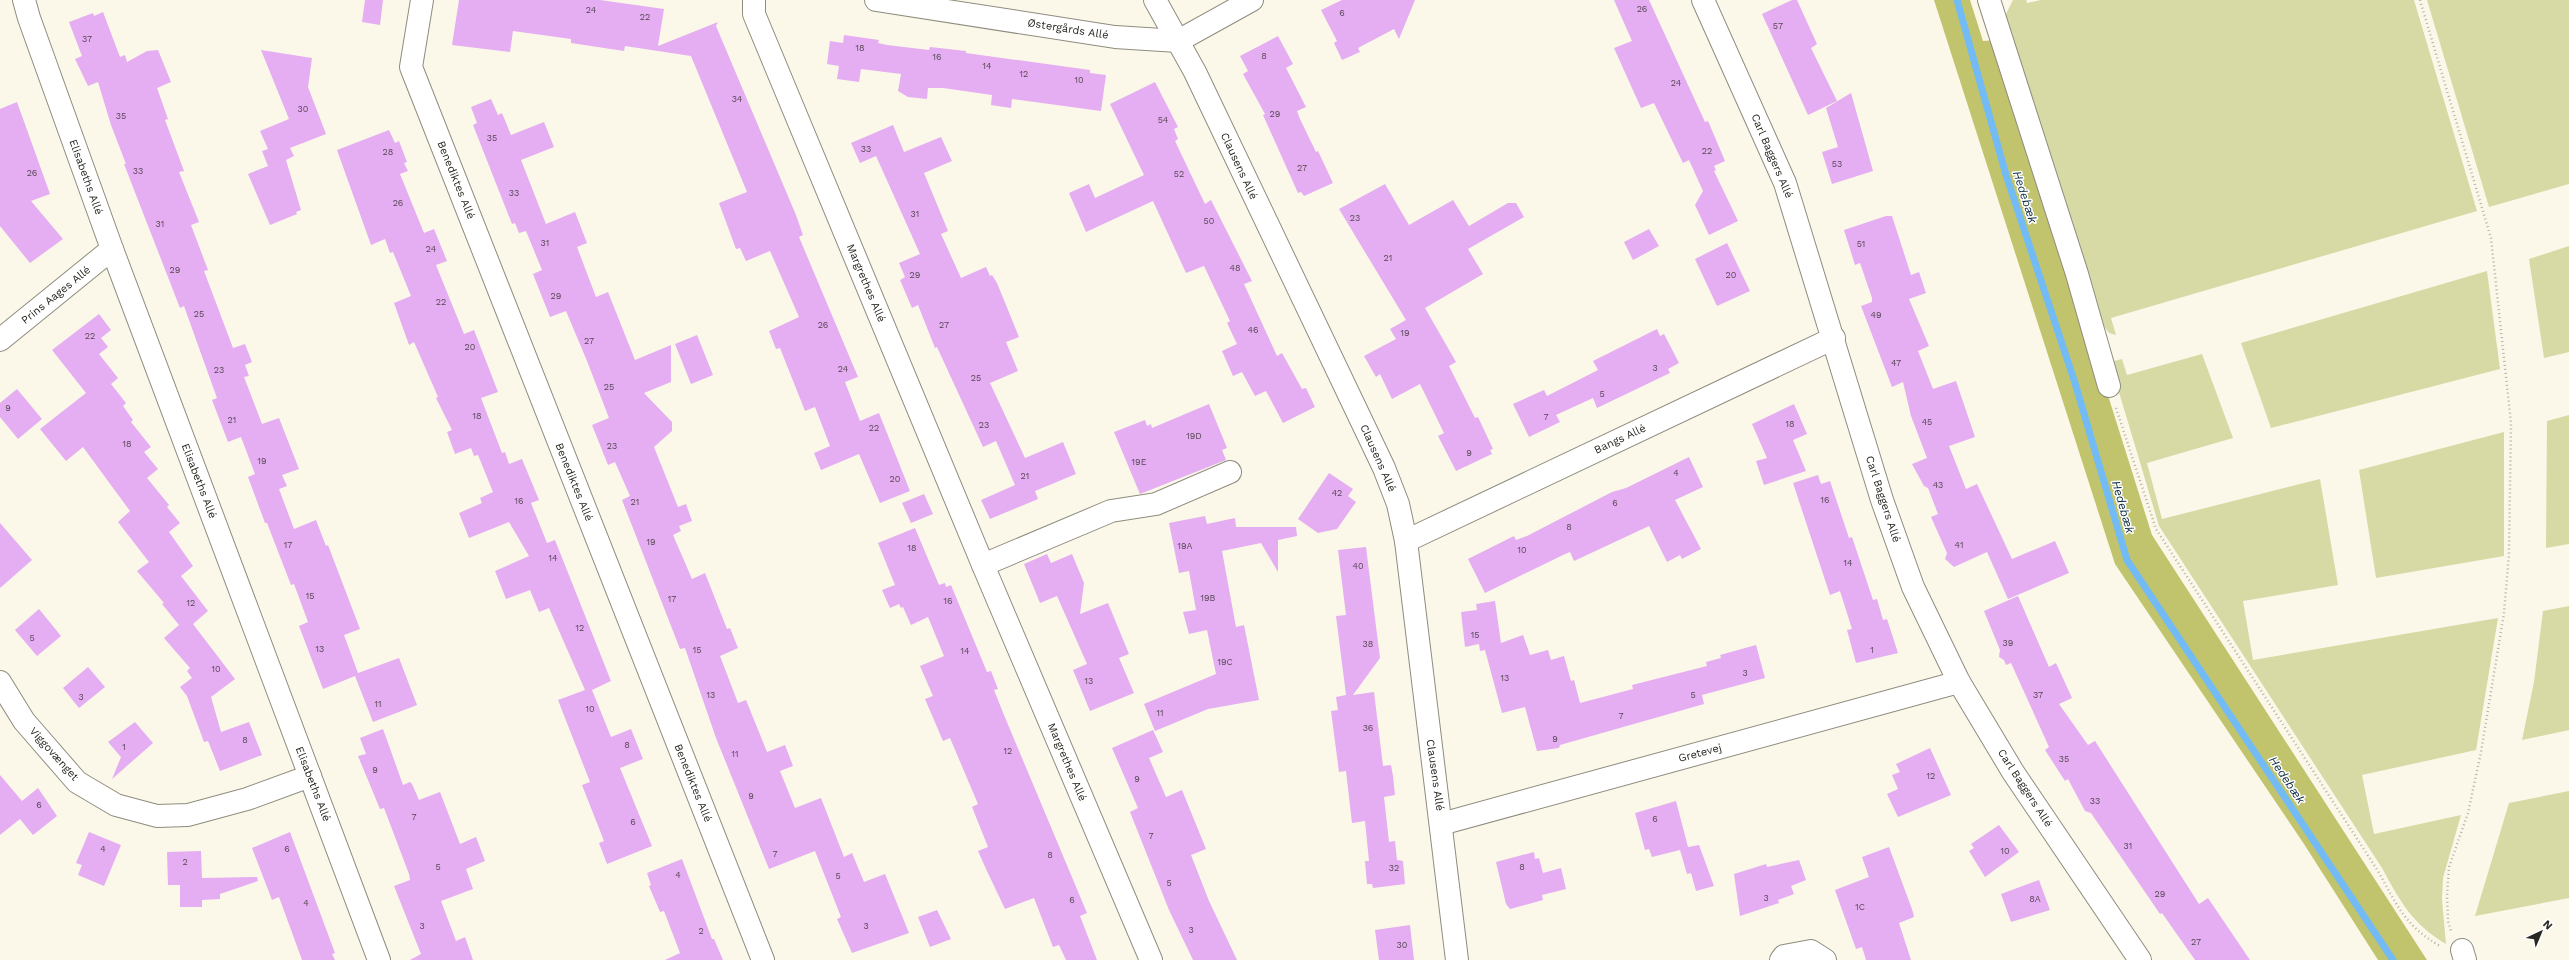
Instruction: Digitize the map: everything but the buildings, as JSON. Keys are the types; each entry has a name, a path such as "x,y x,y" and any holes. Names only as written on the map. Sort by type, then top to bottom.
{"street":[{"name":"Elisabeths Allé","path":"24,0 29,18 112,249 379,960"},
{"name":"Benediktes Allé","path":"422,0 411,67 763,960"},
{"name":"Margrethes Allé","path":"754,0 754,14 983,565 1152,960"},
{"name":"Østergårds Allé","path":"876,0 1115,36 1178,41"},
{"name":"Clausens Allé","path":"1155,0 1178,41 1384,468 1398,504 1406,541 1457,960"},
{"path":"1178,41 1252,0"},
{"name":"Carl Baggers Allé","path":"1703,0 1785,183 1834,338 1882,500 1913,587 1959,682 2013,772 2140,960"},
{"path":"1989,0 2109,349 2109,386"},
{"name":"Prins Aages Allé","path":"0,340 112,249"},
{"name":"Bangs Allé","path":"1406,541 1834,338"},
{"path":"983,565 1112,511 1156,504 1230,472"},
{"name":"Viggovænget","path":"0,682 24,722 77,782 116,805 157,816 188,815 247,799 310,776"},
{"name":"Gretevej","path":"1441,824 1959,682"},
{"path":"1781,960 1784,956 1811,951 1825,960"}],"path":[{"path":"2420,0 2491,238 2511,423 2509,554 2504,613 2481,752 2468,813 2449,867 2448,921 2453,937 2464,955"},
{"path":"2109,386 2156,529 2378,870 2403,915 2423,936 2441,946 2464,955"}],"green space":[{"path":"1934,0 1970,0 1983,41 1996,40 2152,535 2427,960 2378,960 2304,844 2115,564"},
{"path":"2013,0 2026,0 2027,3 2041,0 2414,0 2477,211 2111,318 2116,335 2109,333 2098,318 2005,16"},
{"path":"2427,0 2569,0 2569,184 2489,207"},
{"path":"2569,246 2569,352 2544,358 2529,259"},
{"path":"2487,271 2500,369 2271,428 2241,343"},
{"path":"2202,354 2233,438 2147,463 2162,519 2320,479 2338,585 2243,601 2253,660 2498,618 2476,750 2362,775 2374,834 2461,815 2443,878 2442,900 2446,944 2424,928 2401,901 2382,868 2159,526 2110,362 2122,359 2127,375"},
{"path":"2569,415 2569,544 2546,548 2547,421"},
{"path":"2504,432 2504,556 2376,578 2359,470"},
{"path":"2569,606 2569,730 2522,740 2534,682 2543,611"},
{"path":"2569,791 2569,898 2475,916 2509,803"}],"waterway":[{"name":"Hedebæk","path":"1957,0 2006,175 2075,383 2127,560 2393,960"}]}
